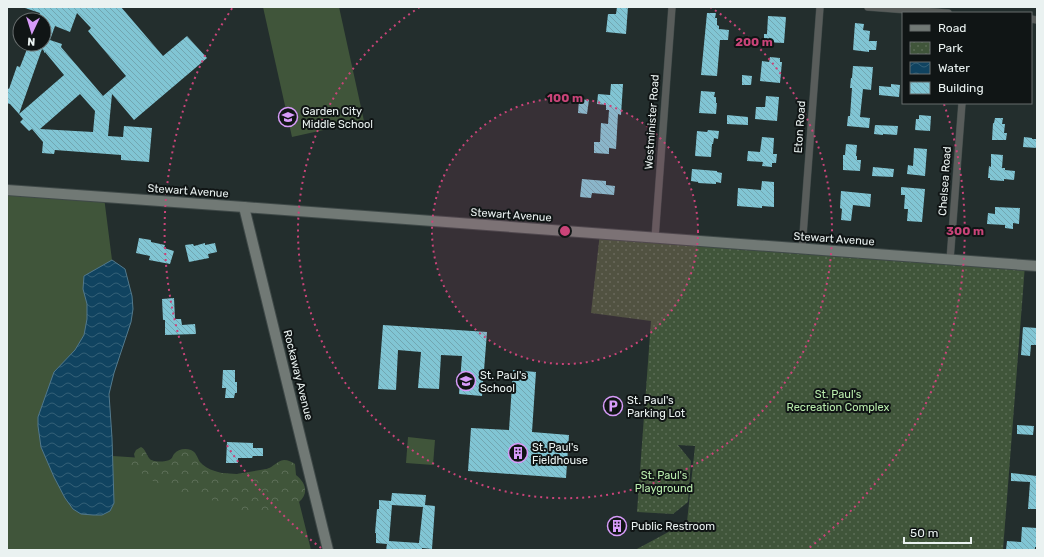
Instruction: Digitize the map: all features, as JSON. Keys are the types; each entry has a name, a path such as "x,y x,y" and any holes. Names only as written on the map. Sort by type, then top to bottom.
{"main road":[{"name":"Stewart Avenue","path":"7,190 1037,266"},
{"name":"Rockaway Avenue","path":"244,207 328,550"}],"street":[{"name":"Westminister Road","path":"655,238 672,7"},
{"name":"Eton Road","path":"802,248 820,7"},
{"path":"868,7 935,12"},
{"name":"Chelsea Road","path":"950,260 962,104"}],"green space":[{"path":"263,7 339,7 364,121 292,137"},
{"path":"7,190 104,197 112,260 125,269 132,296 133,309 131,322 114,373 109,394 113,456 143,458 192,471 237,474 290,465 311,550 7,550"},
{"name":"St. Paul's Recreation Complex","path":"600,233 1025,265 1003,550 635,550 687,522 695,446 678,445 691,461 688,502 673,514 637,512 651,321 591,313"},
{"path":"408,437 435,440 433,465 406,463"},
{"path":"141,447 151,460 157,462 169,460 176,452 180,450 191,450 195,453 200,462 207,468 228,474 261,471 284,460 288,461 295,464 296,475 302,481 305,492 299,502 288,502 272,510 252,512 236,509 201,497 174,491 156,483 131,466 129,462 135,458 134,454 136,450"}],"water":[{"path":"112,260 125,269 132,296 133,309 131,322 114,373 109,394 114,503 110,511 102,515 81,514 73,509 65,498 54,477 41,447 38,417 54,372 75,350 84,335 87,319 87,304 83,289 84,276"}],"building":[{"path":"25,7 121,7 163,56 187,36 207,58 134,120 112,94 108,136 123,137 124,126 152,128 149,162 121,160 121,155 55,150 54,154 42,153 43,142 32,129 29,131 20,122 23,119 10,104 7,103 7,88 9,89 17,66 20,67 26,52 41,52 19,114 64,75 45,52 52,52 52,41 62,44 61,47 103,96 126,76 88,31 91,28 77,13 70,32 55,26 52,34 52,12 37,12","holes":["80,94 95,111 93,132 40,129"]},
{"path":"617,7 628,7 626,34 606,32 608,14 616,14"},
{"path":"707,13 716,13 715,18 717,18 717,25 719,26 719,29 729,30 728,40 720,40 717,76 701,75"},
{"path":"768,16 786,17 784,43 764,42 764,34 767,34"},
{"path":"855,23 864,24 863,30 870,31 869,41 877,41 876,50 869,50 869,52 853,50"},
{"path":"770,57 780,58 780,62 782,62 780,83 760,81 762,61 769,62"},
{"path":"853,66 873,67 871,90 863,89 860,117 870,118 869,128 847,126 848,116 850,116 852,88 850,88"},
{"path":"742,75 752,76 751,85 742,85"},
{"path":"611,84 623,84 621,115 618,114 616,149 609,148 609,154 594,153 594,142 600,142 601,123 608,124 609,110 606,110 606,105 597,104 598,94 610,95"},
{"path":"891,84 900,85 899,97 879,95 879,86 891,87"},
{"path":"701,91 715,92 714,97 716,97 717,103 716,114 699,113"},
{"path":"766,96 779,97 777,121 755,119 756,107 765,107"},
{"path":"579,99 589,100 587,114 578,113"},
{"path":"727,115 748,117 748,125 727,124"},
{"path":"919,115 931,116 930,131 915,130 916,119 919,119"},
{"path":"995,118 1003,118 1002,124 1005,124 1004,133 1007,133 1006,140 992,140 993,123"},
{"path":"875,125 898,126 897,135 874,134"},
{"path":"708,130 719,131 718,139 714,138 712,144 711,157 695,156 697,131 707,132"},
{"path":"762,137 774,138 773,154 777,154 776,163 772,163 772,167 762,166 763,162 747,161 748,151 760,152"},
{"path":"1024,137 1037,139 1037,148 1023,147"},
{"path":"846,144 857,145 857,160 861,160 860,171 843,170 843,155 845,155"},
{"path":"914,148 927,149 925,176 907,174 908,165 913,166"},
{"path":"991,154 1003,155 1002,168 1005,168 1005,170 1015,171 1014,180 990,180 990,178 988,178 989,166 991,167"},
{"path":"873,167 894,169 893,177 872,176"},
{"path":"692,169 717,171 722,173 721,183 698,183 691,181"},
{"path":"582,179 606,181 606,185 615,186 614,195 592,193 591,198 580,197"},
{"path":"762,181 774,182 774,207 762,206 762,208 737,206 738,188 761,190"},
{"path":"901,187 925,189 922,222 907,221 908,209 904,209 905,195 901,195"},
{"path":"841,191 871,194 870,207 853,205 851,221 841,220"},
{"path":"995,207 1020,208 1019,224 1013,223 1013,229 1005,228 1005,225 987,224 988,213 995,214"},
{"path":"139,238 165,245 164,248 174,251 170,264 149,260 150,256 136,253"},
{"path":"205,243 205,245 215,243 217,252 208,254 209,258 189,262 185,245 193,244 194,246"},
{"path":"174,298 175,319 181,319 182,325 195,324 196,334 165,335 165,320 163,320 162,299"},
{"path":"383,325 487,332 482,396 459,394 462,356 441,355 439,389 418,388 421,352 398,350 396,390 378,389"},
{"path":"1023,327 1037,328 1037,345 1031,345 1030,356 1021,355"},
{"path":"223,370 235,370 237,393 235,393 234,398 225,398 226,388 222,388"},
{"name":"St. Paul's Fieldhouse","path":"513,370 536,372 532,432 569,435 566,478 468,471 471,428 509,430"},
{"path":"1017,425 1034,426 1033,435 1017,434"},
{"path":"227,442 253,443 253,448 263,448 263,456 238,458 238,463 226,463"},
{"path":"1011,473 1037,476 1037,509 1028,509 1030,482 1011,481"},
{"path":"392,493 426,495 425,505 435,506 432,549 422,548 422,550 386,550 387,544 376,543 375,533 379,500 391,501","holes":["392,505 423,507 419,543 389,541"]},
{"name":"Public Restroom","path":"616,516 627,528 619,536 607,524"},
{"path":"1022,527 1037,528 1037,547 1035,547 1035,550 1006,550 1007,541 1021,542"}],"place":[{"name":"Garden City Middle School","path":"288,117"},
{"name":"St. Paul's School","path":"466,381"},
{"name":"St. Paul's Parking Lot","path":"613,406"},
{"name":"St. Paul's Fieldhouse","path":"518,453"},
{"name":"Public Restroom","path":"617,526"}],"park label":[{"name":"St. Paul's Playground","path":"664,481"}]}
